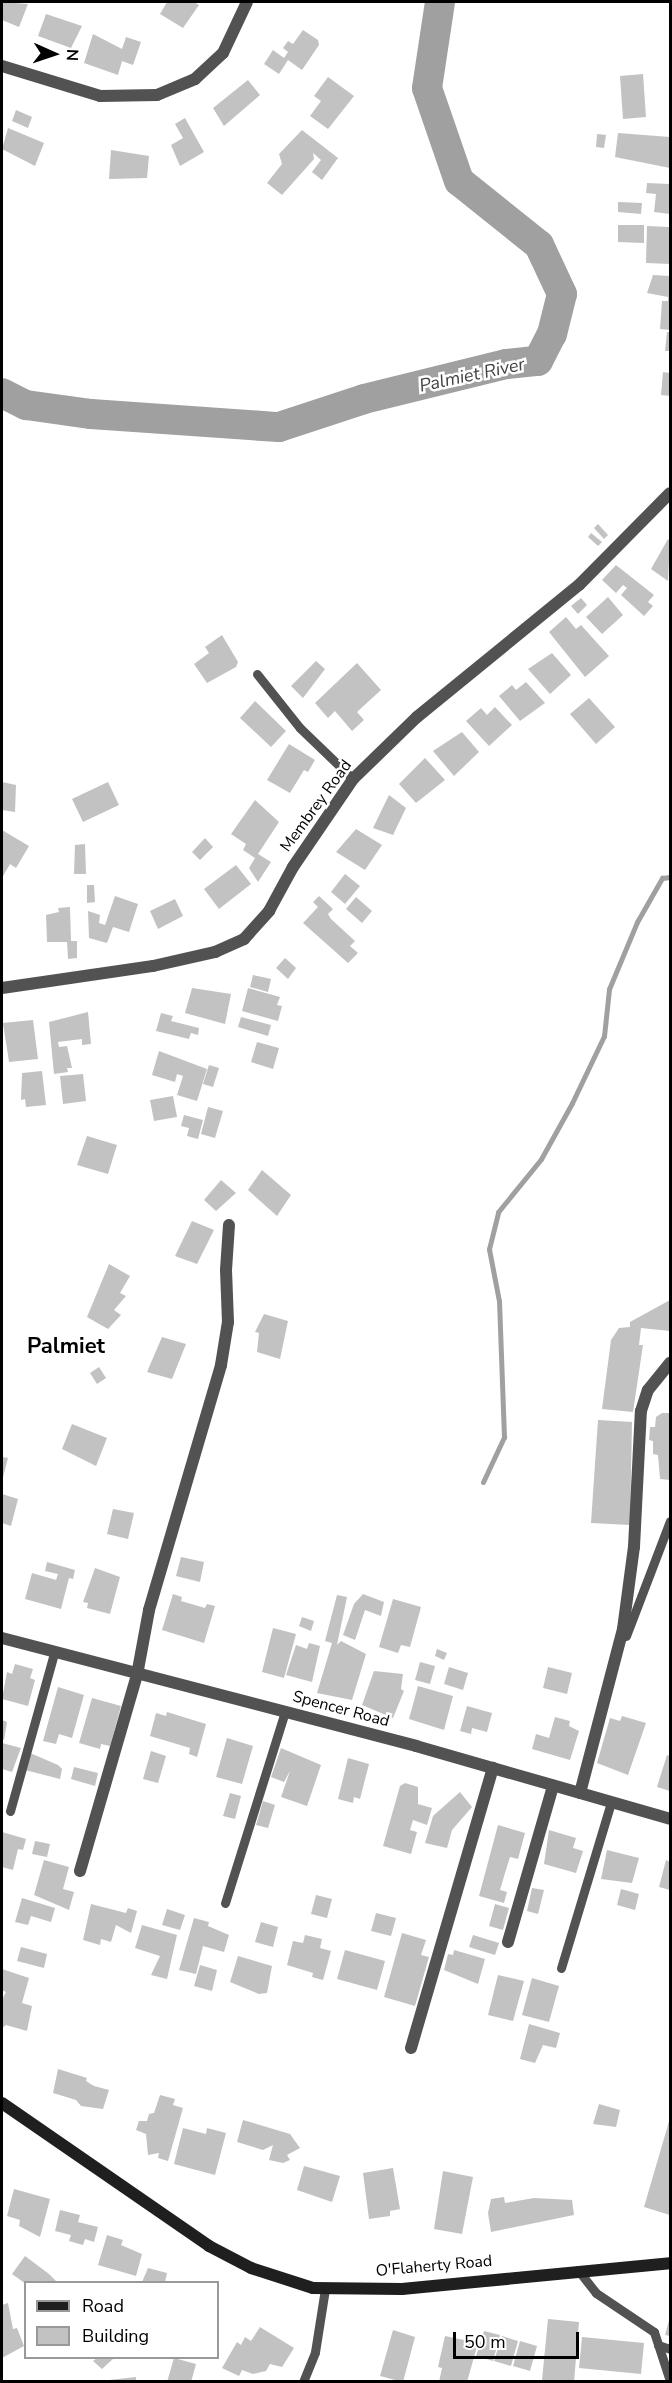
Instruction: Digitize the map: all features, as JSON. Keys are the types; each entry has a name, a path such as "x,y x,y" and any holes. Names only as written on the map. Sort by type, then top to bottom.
{"street":[{"path":"2,66 100,96 135,98 157,95 195,79 223,53 247,2"},
{"name":"Membrey Road","path":"2,988 153,966 215,952 244,939 269,911 299,857 353,779 417,717 579,585 670,493"},
{"path":"80,1871 137,1675 149,1610 226,1343 230,1225"},
{"path":"580,1793 616,1660 630,1577 642,1411 648,1390 670,1363"},
{"name":"Spencer Road","path":"2,1638 137,1675 285,1711 670,1818"},
{"path":"411,2048 493,1768"},
{"path":"508,1942 553,1786"},
{"name":"O'Flaherty Road","path":"2,2103 209,2246 279,2279 325,2289 402,2289 578,2270 670,2263"}],"lane":[{"path":"257,674 307,736 353,779"},
{"path":"616,1660 670,1521"},
{"path":"10,1811 54,1653"},
{"path":"225,1903 285,1711"},
{"path":"561,1968 611,1802"},
{"path":"578,2270 596,2293 654,2332 670,2381"},
{"path":"303,2382 315,2352 325,2289"},
{"path":"658,2345 670,2349"}],"building":[{"path":"2,2 28,4 19,27 2,20"},
{"path":"167,2 194,2 199,5 183,28 160,14"},
{"path":"46,14 82,26 71,48 38,36"},
{"path":"303,30 318,40 319,45 302,70 288,60 279,74 264,64 273,50 284,58 288,52 283,48 288,41 293,44"},
{"path":"93,34 122,49 126,37 141,42 133,65 122,61 118,75 84,63"},
{"path":"643,74 646,117 623,119 620,76"},
{"path":"328,77 354,96 328,129 310,116 321,101 314,96"},
{"path":"248,80 260,95 224,126 213,108"},
{"path":"16,110 32,117 28,128 12,121"},
{"path":"185,118 204,152 180,166 171,145 183,138 175,124"},
{"path":"8,128 44,143 35,166 2,149"},
{"path":"302,130 338,158 322,180 312,172 321,160 313,153 314,159 282,195 267,183 282,164 279,154"},
{"path":"618,133 670,137 670,168 615,157"},
{"path":"597,134 606,135 604,148 596,147"},
{"path":"111,150 149,156 147,178 109,179"},
{"path":"647,183 670,184 670,214 654,212 656,194 646,193"},
{"path":"618,202 642,203 641,214 618,212"},
{"path":"618,225 644,225 644,243 618,242"},
{"path":"647,226 670,227 670,264 646,263"},
{"path":"653,275 670,276 670,330 660,329 662,301 668,301 668,297 647,293"},
{"path":"667,332 670,332 670,351 665,351"},
{"path":"663,372 670,373 670,396 661,395"},
{"path":"598,524 608,535 604,539 594,528"},
{"path":"591,533 602,542 598,546 588,537"},
{"path":"668,539 670,541 668,581 651,569"},
{"path":"616,565 654,595 648,602 653,606 644,616 621,595 627,588 623,585 616,593 602,580"},
{"path":"608,597 623,615 602,634 586,617"},
{"path":"581,598 587,605 578,614 571,606"},
{"path":"566,617 576,629 581,625 609,656 585,677 549,632"},
{"path":"222,635 238,662 236,667 207,683 194,664 209,653 205,647"},
{"path":"552,653 571,675 550,694 528,669"},
{"path":"316,661 325,669 303,698 291,686"},
{"path":"357,663 381,690 357,712 364,720 352,731 335,711 328,718 315,703"},
{"path":"526,682 545,703 520,721 499,696 512,685 516,690"},
{"path":"589,698 615,727 596,744 570,714"},
{"path":"255,701 286,731 271,747 240,718"},
{"path":"495,707 512,725 489,746 466,721 481,708 487,715"},
{"path":"462,732 479,752 454,776 433,751"},
{"path":"289,744 315,760 308,772 304,770 290,793 267,780"},
{"path":"425,758 445,780 416,803 399,784"},
{"path":"2,782 16,785 15,812 2,810"},
{"path":"108,782 119,805 83,822 72,799"},
{"path":"389,795 406,808 393,835 373,828"},
{"path":"255,800 279,822 258,854 271,862 258,882 249,868 255,858 243,850 246,844 231,834"},
{"path":"356,829 382,845 365,870 336,852"},
{"path":"2,830 29,846 16,868 10,864 2,878"},
{"path":"205,838 213,847 200,860 192,852"},
{"path":"85,844 86,874 74,874 75,845"},
{"path":"236,865 251,884 219,909 204,889"},
{"path":"345,874 360,886 345,904 331,892"},
{"path":"87,885 94,885 95,902 87,903"},
{"path":"115,896 138,904 129,932 113,927 107,943 89,938 88,911 100,915 99,923 105,925"},
{"path":"319,896 333,909 328,914 331,919 355,941 350,946 358,953 348,963 303,923 318,907 313,902"},
{"path":"356,897 372,911 362,923 346,909"},
{"path":"175,899 183,916 158,929 150,911"},
{"path":"70,907 71,941 77,941 77,958 68,959 67,942 47,942 46,915 59,912 58,908"},
{"path":"285,958 296,968 288,979 276,968"},
{"path":"253,975 271,979 268,992 250,987"},
{"path":"192,988 231,994 225,1024 185,1013"},
{"path":"248,988 280,997 277,1005 282,1006 278,1021 242,1011"},
{"path":"88,1012 91,1044 82,1045 82,1039 58,1042 59,1047 67,1046 72,1068 67,1068 68,1072 54,1074 49,1022"},
{"path":"161,1013 173,1016 171,1021 199,1028 198,1035 191,1033 189,1039 156,1031"},
{"path":"241,1017 271,1025 268,1036 238,1027"},
{"path":"33,1020 38,1059 9,1062 3,1023"},
{"path":"257,1042 279,1048 273,1069 251,1062"},
{"path":"159,1051 207,1069 197,1101 177,1095 183,1076 177,1074 175,1082 152,1075"},
{"path":"209,1065 219,1068 213,1087 203,1084"},
{"path":"42,1071 46,1105 26,1107 25,1099 21,1100 22,1073"},
{"path":"83,1074 86,1101 63,1104 60,1076"},
{"path":"173,1096 177,1117 154,1121 150,1100"},
{"path":"208,1107 223,1111 215,1138 201,1134"},
{"path":"184,1115 203,1120 198,1139 187,1136 189,1128 181,1126"},
{"path":"87,1136 117,1145 108,1174 77,1165"},
{"path":"262,1170 291,1195 277,1216 248,1190"},
{"path":"221,1180 236,1193 216,1211 204,1200"},
{"path":"192,1221 214,1230 197,1264 175,1256"},
{"path":"109,1264 130,1276 120,1293 126,1296 114,1310 121,1315 108,1329 87,1317"},
{"path":"670,1300 670,1331 641,1328 639,1345 643,1345 633,1412 602,1409 611,1340 619,1328 630,1327 630,1322"},
{"path":"264,1314 288,1321 280,1359 257,1352 259,1333 255,1332"},
{"path":"162,1337 186,1344 172,1379 147,1372"},
{"path":"99,1367 106,1378 97,1384 90,1373"},
{"path":"662,1413 670,1413 670,1480 660,1479 658,1455 653,1454 653,1441 649,1440 650,1427 655,1427 656,1417"},
{"path":"598,1420 632,1422 630,1525 591,1523"},
{"path":"72,1424 107,1438 96,1466 62,1449"},
{"path":"2,1457 8,1458 2,1481"},
{"path":"2,1494 18,1499 11,1526 2,1523"},
{"path":"113,1509 134,1513 128,1539 107,1534"},
{"path":"181,1557 204,1562 200,1582 176,1576"},
{"path":"47,1562 75,1570 73,1579 69,1578 61,1609 25,1599 32,1573 56,1580 58,1574 45,1571"},
{"path":"95,1568 120,1577 110,1614 87,1608 88,1603 83,1602"},
{"path":"173,1594 182,1597 181,1601 205,1608 207,1604 215,1606 204,1643 162,1630"},
{"path":"363,1594 384,1602 381,1616 365,1610 355,1640 343,1635 354,1604"},
{"path":"337,1595 347,1597 337,1645 341,1641 366,1654 352,1700 317,1693 332,1643 325,1641"},
{"path":"393,1599 421,1607 410,1647 401,1645 398,1653 379,1647"},
{"path":"302,1617 314,1621 311,1631 299,1626"},
{"path":"273,1628 296,1634 284,1678 262,1672"},
{"path":"309,1643 320,1646 312,1682 286,1675 296,1645 307,1649"},
{"path":"437,1649 447,1653 444,1660 435,1656"},
{"path":"420,1662 435,1666 430,1684 415,1680"},
{"path":"15,1664 33,1669 30,1678 35,1680 28,1706 2,1699 7,1672 12,1674"},
{"path":"449,1667 468,1673 463,1690 444,1684"},
{"path":"548,1667 572,1673 567,1694 543,1688"},
{"path":"374,1671 403,1674 401,1689 404,1691 393,1718 362,1705"},
{"path":"418,1686 453,1696 444,1730 409,1719"},
{"path":"58,1687 84,1695 72,1738 59,1734 56,1744 43,1741"},
{"path":"92,1698 121,1706 110,1746 101,1744 100,1749 79,1743"},
{"path":"467,1706 492,1713 487,1732 472,1728 471,1734 460,1731"},
{"path":"167,1712 206,1724 197,1757 189,1754 190,1748 150,1736 156,1713 166,1716"},
{"path":"622,1716 646,1723 628,1775 597,1763 610,1718 620,1721"},
{"path":"555,1717 570,1721 569,1726 579,1731 570,1760 532,1749 536,1734 549,1738"},
{"path":"2,1720 7,1722 4,1740 2,1739"},
{"path":"227,1738 253,1746 242,1784 216,1777"},
{"path":"2,1743 21,1748 12,1772 2,1769"},
{"path":"281,1748 321,1765 307,1806 281,1797 290,1771 284,1782 271,1777"},
{"path":"151,1751 166,1756 158,1783 143,1779"},
{"path":"30,1753 58,1765 62,1769 60,1779 25,1770"},
{"path":"667,1755 670,1756 670,1791 657,1787"},
{"path":"348,1758 369,1764 360,1799 354,1797 353,1803 338,1799"},
{"path":"74,1767 98,1773 95,1786 71,1779"},
{"path":"405,1783 418,1787 418,1804 432,1808 427,1825 413,1820 410,1830 417,1832 411,1854 383,1846 400,1786"},
{"path":"460,1792 472,1807 452,1830 447,1848 425,1843 433,1816"},
{"path":"230,1793 241,1796 235,1819 223,1816"},
{"path":"263,1801 275,1805 268,1828 256,1825"},
{"path":"498,1825 525,1833 518,1859 510,1857 505,1873 500,1890 507,1892 504,1903 479,1896"},
{"path":"549,1830 576,1838 573,1848 583,1851 576,1873 544,1864"},
{"path":"2,1832 26,1839 23,1850 18,1849 13,1870 2,1867"},
{"path":"35,1841 50,1844 47,1857 32,1854"},
{"path":"607,1850 639,1858 632,1883 601,1879"},
{"path":"44,1860 69,1867 63,1889 74,1892 69,1910 34,1895"},
{"path":"666,1860 670,1862 670,1890 659,1887"},
{"path":"532,1888 544,1890 538,1914 527,1911"},
{"path":"621,1889 639,1894 635,1910 617,1905"},
{"path":"316,1895 332,1899 327,1918 311,1914"},
{"path":"22,1898 55,1908 51,1922 31,1916 28,1925 15,1922"},
{"path":"91,1904 126,1913 128,1908 137,1911 131,1933 116,1925 111,1942 101,1939 100,1945 83,1940"},
{"path":"495,1904 509,1908 503,1930 489,1926"},
{"path":"167,1909 185,1915 180,1930 162,1925"},
{"path":"376,1913 396,1918 391,1936 371,1931"},
{"path":"194,1918 209,1922 208,1926 229,1935 224,1952 203,1946 196,1974 179,1970"},
{"path":"261,1922 278,1927 273,1947 255,1942"},
{"path":"142,1925 177,1935 167,1979 151,1975 160,1956 135,1948"},
{"path":"402,1933 426,1940 421,1955 429,1957 415,2006 384,1997"},
{"path":"305,1935 322,1939 320,1948 331,1951 323,1980 312,1977 313,1973 287,1965 293,1941 303,1943"},
{"path":"473,1935 499,1943 495,1955 469,1947"},
{"path":"21,1947 47,1954 44,1968 17,1961"},
{"path":"345,1950 385,1961 377,1990 337,1979"},
{"path":"454,1950 485,1959 478,1984 444,1970 448,1954 453,1955"},
{"path":"238,1956 272,1966 267,1993 259,1994 230,1982"},
{"path":"200,1965 217,1970 212,1991 194,1986"},
{"path":"2,1969 29,1978 22,2003 32,2006 27,2031 6,2025 2,2028 2,2000 6,1992 2,1990"},
{"path":"498,1975 524,1981 513,2021 488,2015"},
{"path":"532,1978 559,1986 549,2022 522,2015"},
{"path":"529,2024 560,2033 556,2048 543,2045 535,2063 520,2059"},
{"path":"58,2069 87,2078 86,2081 94,2086 109,2090 103,2109 81,2106 76,2100 53,2093"},
{"path":"160,2095 175,2099 173,2105 183,2108 168,2161 158,2158 159,2153 148,2155 146,2134 136,2130 139,2121 147,2121 149,2114 154,2113"},
{"path":"599,2104 620,2110 616,2127 593,2124"},
{"path":"670,2118 670,2215 644,2207"},
{"path":"243,2120 290,2134 300,2148 287,2155 290,2160 283,2163 269,2160 273,2145 263,2150 237,2142"},
{"path":"183,2128 206,2134 207,2128 226,2133 215,2175 174,2164"},
{"path":"304,2166 340,2176 332,2202 297,2190"},
{"path":"393,2168 400,2209 390,2211 390,2216 369,2219 363,2173"},
{"path":"443,2171 473,2177 462,2234 434,2229"},
{"path":"14,2189 50,2199 40,2237 19,2226 20,2220 7,2216"},
{"path":"504,2197 505,2203 534,2198 572,2200 574,2215 491,2232 488,2213 491,2199"},
{"path":"60,2210 80,2215 78,2222 98,2227 94,2242 85,2239 83,2245 69,2241 71,2235 55,2231"},
{"path":"107,2235 123,2240 121,2245 142,2254 136,2276 98,2265"},
{"path":"25,2256 56,2281 24,2283 12,2274"},
{"path":"148,2268 167,2273 165,2281 142,2281"},
{"path":"8,2303 13,2329 17,2328 24,2346 2,2358 2,2305"},
{"path":"670,2317 670,2336 665,2335"},
{"path":"548,2319 579,2322 574,2382 542,2380"},
{"path":"260,2327 294,2348 282,2367 270,2364 266,2371 253,2374 242,2370 239,2376 222,2368 237,2342 241,2345 245,2337 251,2341"},
{"path":"393,2330 415,2337 403,2382 380,2376"},
{"path":"484,2331 500,2335 493,2361 476,2356"},
{"path":"445,2336 478,2343 467,2382 439,2382 442,2368 438,2367"},
{"path":"502,2336 518,2341 511,2366 494,2361"},
{"path":"582,2337 644,2343 641,2374 579,2368"},
{"path":"520,2341 537,2346 530,2371 513,2366"},
{"path":"96,2359 113,2359 102,2369 93,2361"},
{"path":"174,2359 196,2364 191,2382 167,2382"},
{"path":"136,2377 136,2382 109,2382 109,2380"}],"waterway":[{"name":"Palmiet River","path":"2,393 26,405 91,414 279,427 364,399 507,364 538,361 552,334 562,294 539,245 459,181 427,88 440,2"},
{"path":"483,1482 504,1437 499,1301 489,1249 498,1212 541,1159 572,1103 604,1036 609,989 637,922 662,878 670,877"}],"district":[{"name":"Palmiet","path":"66,1347"}]}
